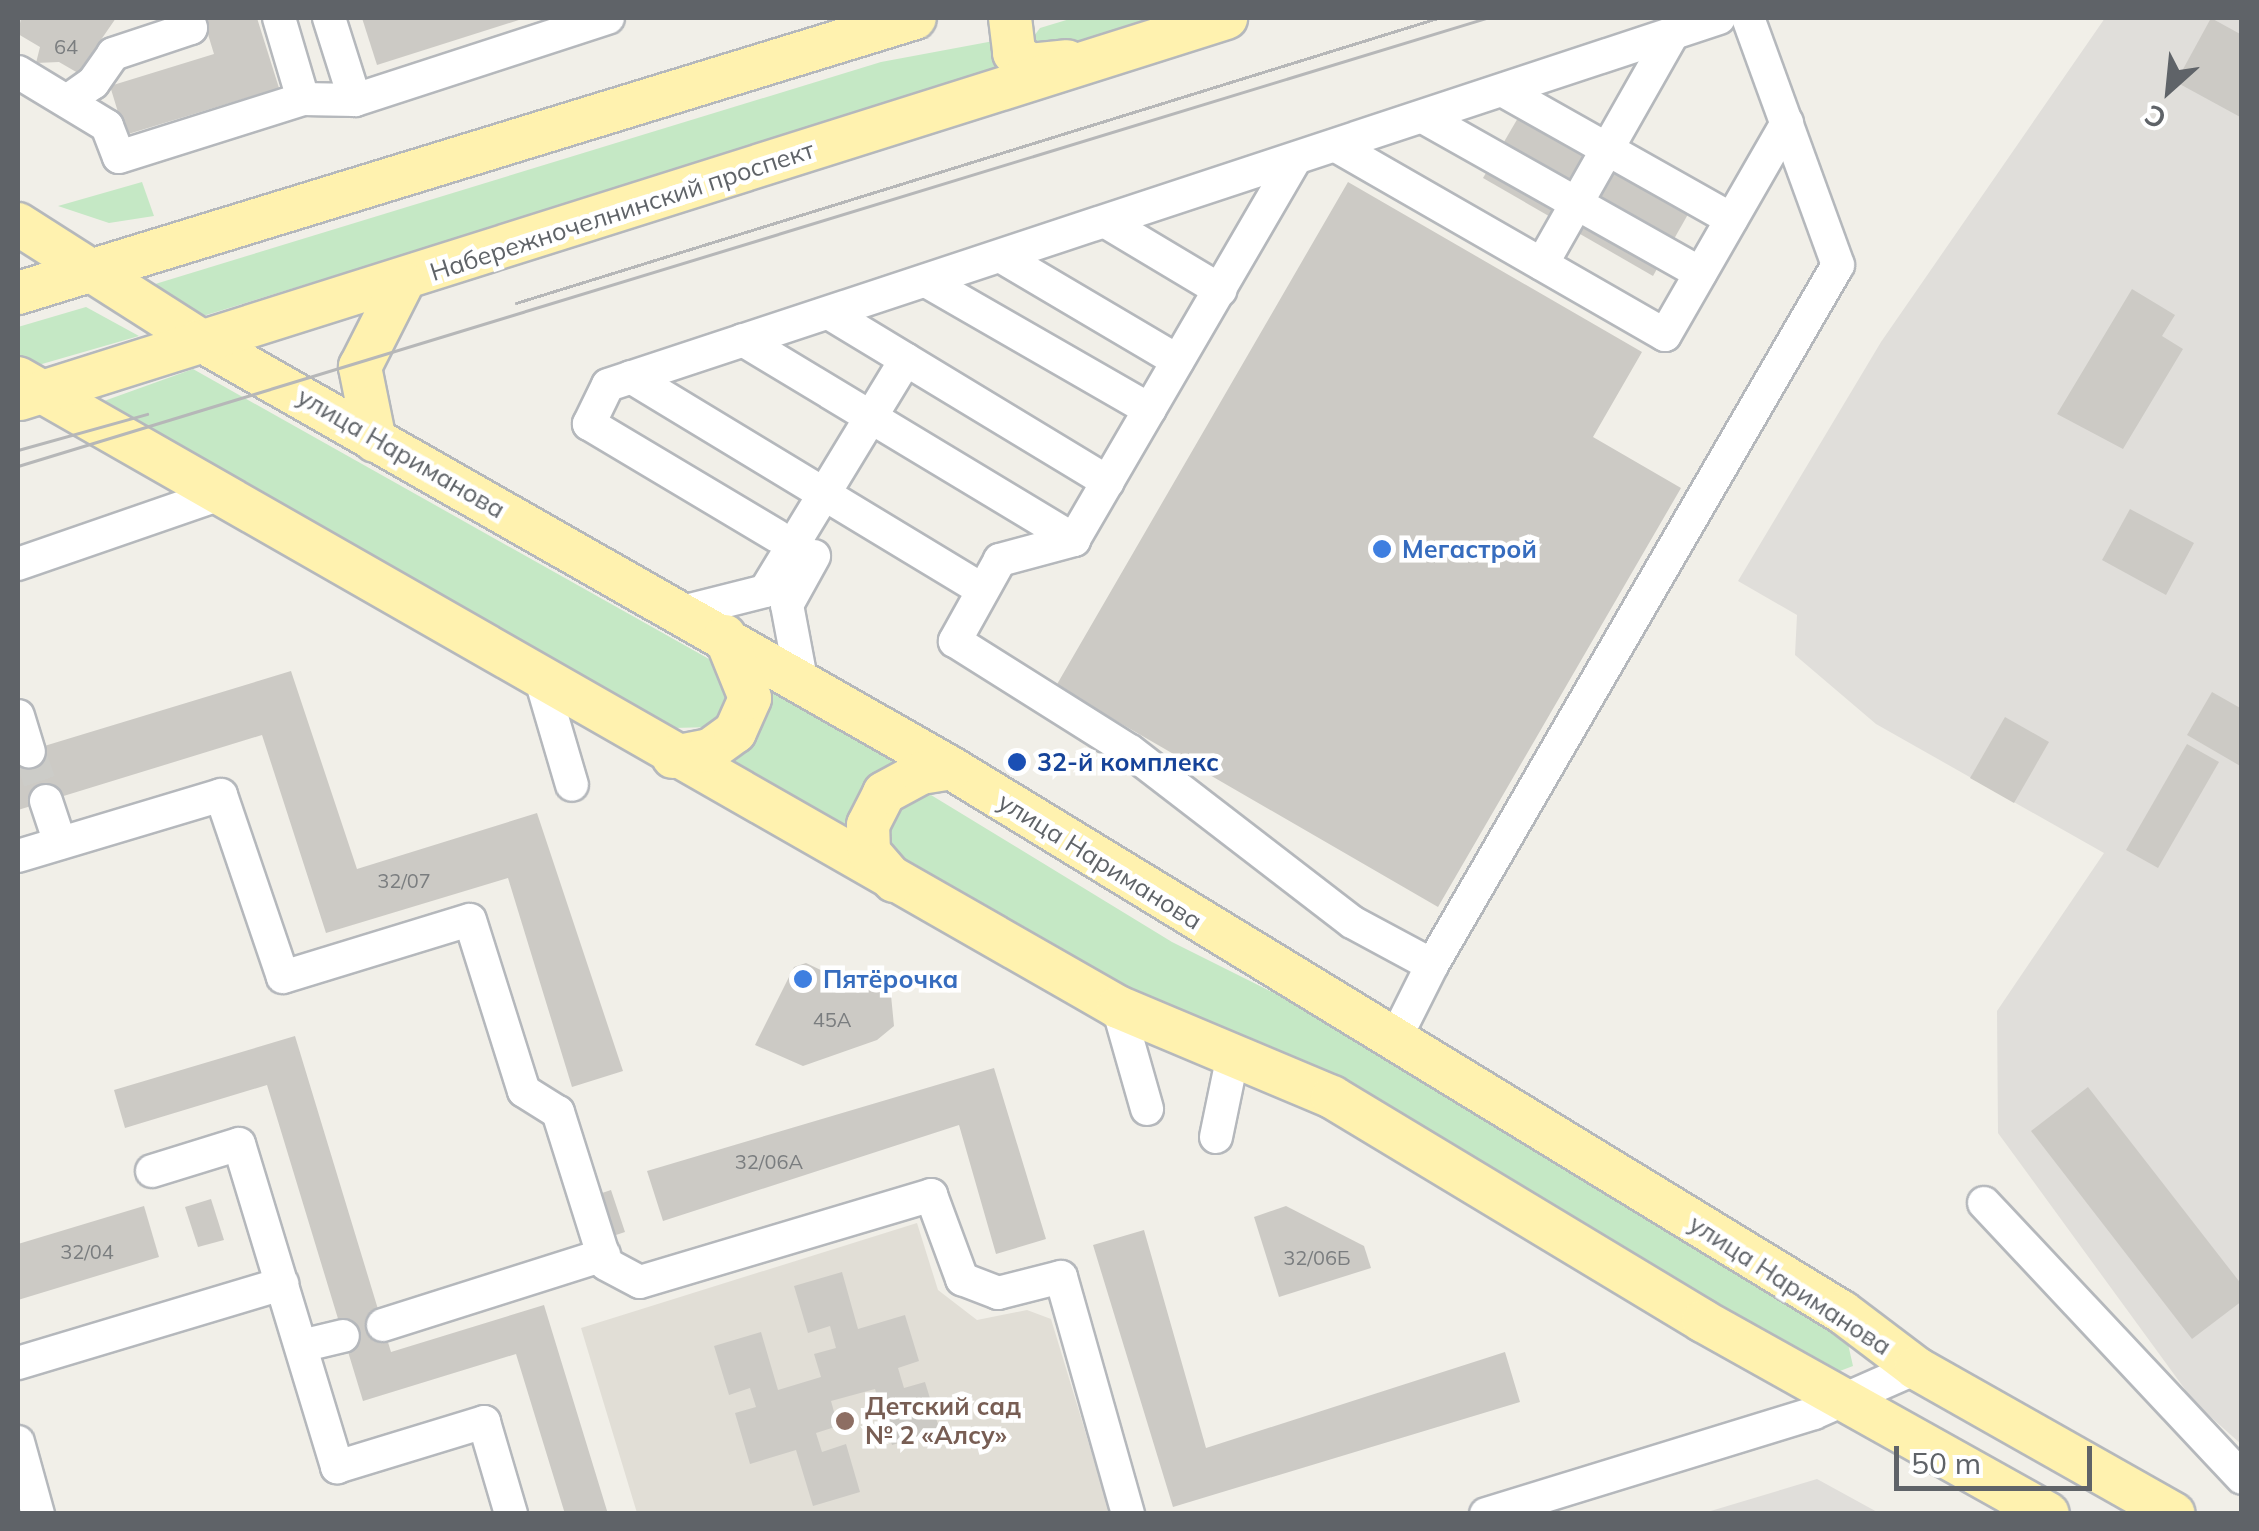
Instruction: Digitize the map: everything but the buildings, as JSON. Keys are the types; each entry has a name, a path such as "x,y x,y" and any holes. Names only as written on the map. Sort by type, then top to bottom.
{"main road":[{"path":"18,293 915,18"},
{"path":"1010,18 1014,53 1030,65 1090,59"},
{"name":"Набережночелнинский проспект","path":"24,390 403,282 1226,18"},
{"name":"улица Нариманова","path":"18,224 200,340 801,679 951,768 1394,1043 1842,1312 1916,1368 2174,1514"},
{"path":"375,441 360,367 403,282"},
{"path":"24,390 1118,1007 1332,1096 1843,1402 2048,1514"},
{"path":"673,757 710,750 735,732 750,698 724,636"},
{"path":"895,882 869,852 868,825 884,793 921,772 951,768"}],"street":[{"path":"67,101 93,83 113,54 191,28 188,18"},
{"path":"278,18 304,99"},
{"path":"329,18 355,100"},
{"path":"18,72 107,126 118,157 304,99 355,100 608,18"},
{"path":"777,536 590,424 608,385 1293,163 1719,18"},
{"path":"1394,1043 1432,965 1838,265 1748,18"},
{"path":"1542,264 1673,33"},
{"path":"1504,91 1731,219"},
{"path":"1425,118 1700,273"},
{"path":"1338,147 1665,335 1786,124"},
{"path":"1293,163 1074,540 1000,560 954,641 1130,750 1352,922 1432,965"},
{"path":"1108,223 1220,290"},
{"path":"1002,257 1178,361"},
{"path":"926,281 1150,410"},
{"path":"829,313 1108,482"},
{"path":"744,340 1074,540"},
{"path":"801,679 787,606 834,500 914,364"},
{"path":"631,377 982,590"},
{"path":"18,564 214,496"},
{"path":"682,612 765,591 834,500"},
{"path":"542,683 572,786"},
{"path":"18,716 29,751"},
{"path":"18,856 221,795 283,977 470,920 524,1091 558,1112 604,1255 640,1282 931,1195 962,1279 998,1293 1060,1277 1128,1514"},
{"path":"46,801 60,843"},
{"path":"1118,1007 1147,1109"},
{"path":"1216,1137 1232,1055"},
{"path":"152,1170 239,1144 338,1466 484,1422 511,1514"},
{"path":"1984,1203 2242,1478"},
{"path":"383,1325 604,1255"},
{"path":"18,1362 282,1284"},
{"path":"300,1346 343,1336"},
{"path":"1486,1514 1843,1402 1916,1368"},
{"path":"18,1442 38,1514"}],"shaded area":[{"path":"2105,18 2241,18 2241,1444 2195,1403 1998,1133 1997,1011 2104,853 1876,724 1795,655 1797,615 1738,581 1881,342"},
{"name":"Детский сад № 2 «Алсу»","path":"917,1223 938,1290 977,1320 1027,1310 1051,1319 1110,1513 637,1513 581,1328"},
{"path":"1817,1479 1879,1513 1704,1513"}],"green space":[{"path":"1073,18 1174,18 1051,55 1031,40 1040,28"},
{"path":"999,40 1008,69 203,316 152,285 881,62"},
{"path":"142,182 154,216 109,223 58,206"},
{"path":"86,307 139,336 35,366 18,356 18,327"},
{"path":"193,369 725,668 727,709 713,727 673,728 104,401"},
{"path":"757,675 904,763 871,779 852,839 716,768"},
{"path":"931,795 1172,942 1320,1016 1846,1335 1853,1366 1832,1374 1387,1110 1104,976 888,852 881,827 895,804"}],"tunnel":[{"path":"29,751 46,801"}],"tram line":[{"path":"516,303 1438,18"},
{"path":"18,466 1486,18"},
{"path":"18,450 147,414"}],"place":[{"name":"Мегастрой","path":"1382,549"},
{"name":"32-й комплекс","path":"1017,762"},
{"name":"Пятёрочка","path":"803,979"},
{"name":"Детский сад № 2 «Алсу»","path":"845,1421"}]}
